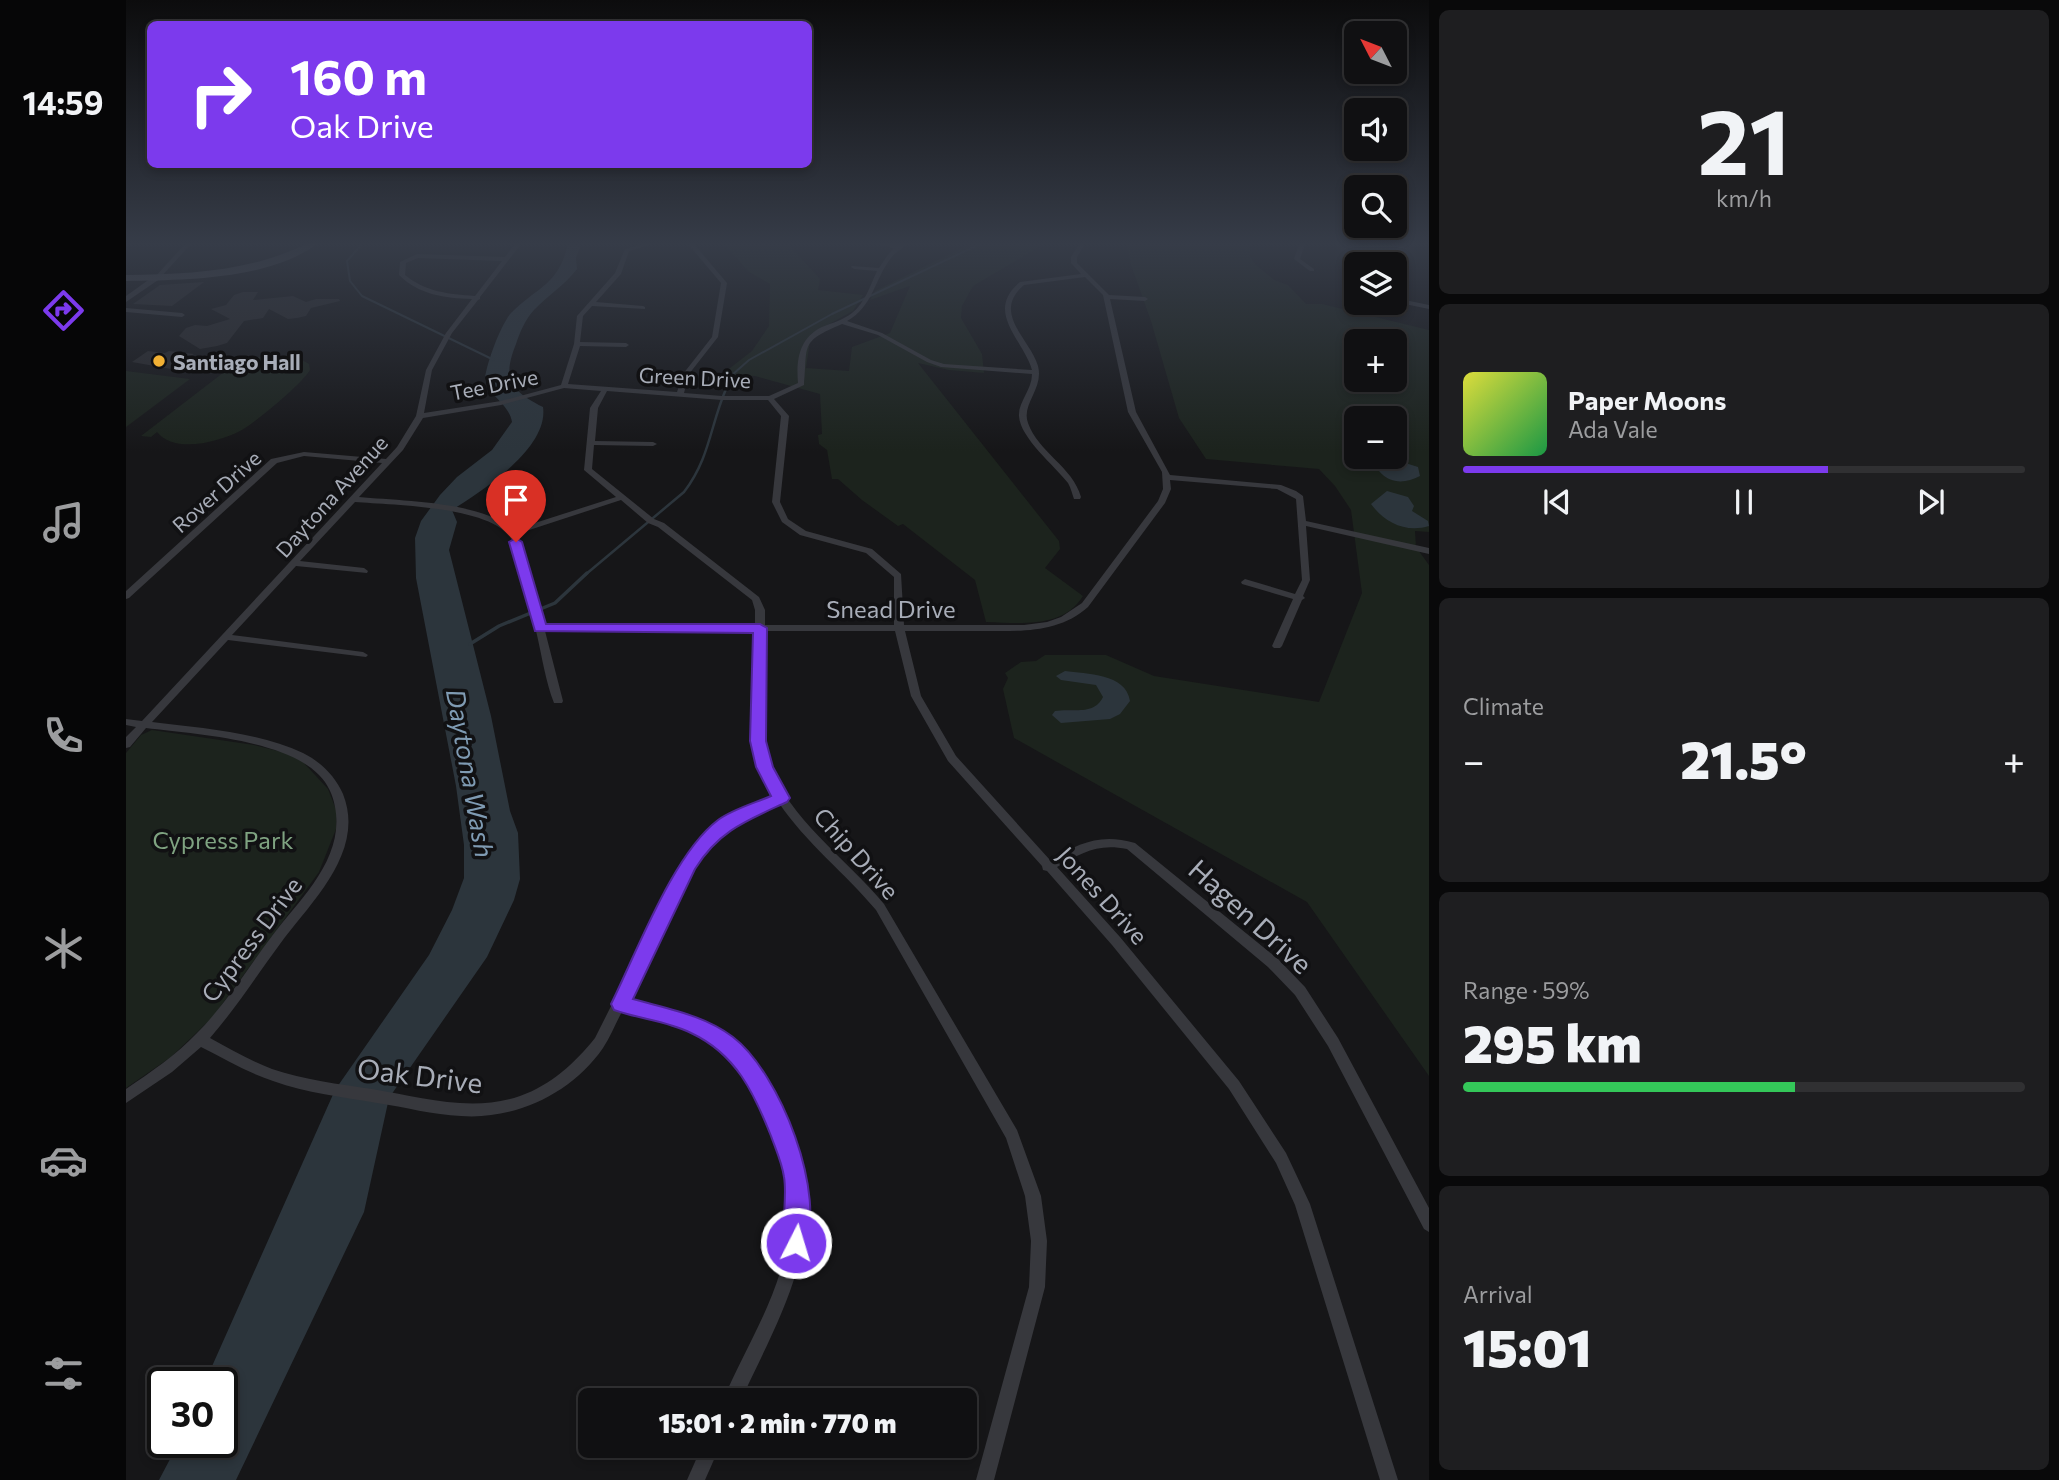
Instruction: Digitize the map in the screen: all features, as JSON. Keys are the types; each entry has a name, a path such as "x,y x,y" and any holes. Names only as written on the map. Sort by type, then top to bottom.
{"street":[{"path":"160,313 182,315"},
{"name":"Daytona Avenue","path":"126,744 388,461 420,416 429,370 449,333 466,313"},
{"name":"Tee Drive","path":"420,416 501,402 564,386 577,344 580,316 583,313"},
{"path":"680,394 686,374 715,337 719,313"},
{"name":"Green Drive","path":"564,386 722,398 770,398 802,384 799,365 811,337 856,313"},
{"path":"1006,313 1031,357 1035,372 1035,388 1024,407 1024,421 1074,486 1077,497"},
{"path":"1110,313 1132,412 1161,461 1167,477 1284,489 1300,498 1306,572 1300,598 1277,646"},
{"path":"844,321 880,334 939,365 965,370 1035,372"},
{"path":"577,344 626,345"},
{"name":"Chip Drive","path":"604,391 594,408 588,470 651,521 661,525 752,594 760,607 758,741 765,767 781,798 880,907 1012,1135 1028,1175 1037,1218 1037,1287 985,1480"},
{"name":"Jones Drive","path":"770,398 785,416 776,502 785,520 803,533 869,551 898,576 899,626 916,696 952,758 1116,941 1234,1086 1281,1158 1302,1204 1389,1480"},
{"path":"591,443 653,443"},
{"name":"Rover Drive","path":"126,596 272,462 304,454 388,461"},
{"name":"Snead Drive","path":"540,628 1032,628 1069,617 1086,605 1162,501 1167,489 1167,477"},
{"path":"512,533 623,497"},
{"path":"353,499 476,514 497,521 512,533 558,701"},
{"path":"1302,523 1429,551"},
{"path":"295,563 364,571"},
{"path":"1245,582 1300,598"},
{"path":"226,637 363,655"},
{"name":"Cypress Drive","path":"126,722 264,743 289,750 324,773 336,789 341,806 340,841 327,873 200,1039 176,1061 126,1097"},
{"name":"Oak Drive","path":"200,1039 251,1067 296,1082 451,1109 482,1110 526,1100 565,1080 595,1050 700,846 726,823 781,798"},
{"name":"Hagen Drive","path":"1047,867 1091,843 1110,841 1131,846 1285,975 1314,1011 1333,1042 1429,1224"},
{"path":"621,1004 696,1025 736,1052 764,1090 794,1168 799,1212 792,1259 737,1388"},
{"path":"696,1480 706,1458"}],"green space":[{"path":"769,313 849,313 811,334 806,368 849,371 852,347 890,333 898,313 961,313 961,318 982,354 984,373 949,370 918,363 1059,541 1060,549 1045,568 1083,596 1074,607 1064,614 1039,622 986,622 975,580 903,524 898,526 838,479 832,479 827,450 819,444 818,435 822,434 820,394 755,376 721,375 752,351 769,326"},
{"path":"1148,313 1344,313 1367,315 1429,330 1429,532 1415,531 1416,547 1429,565 1429,1076 1307,902 1014,738 1003,689 1008,678 1005,673 1021,662 1036,661 1045,655 1106,655 1154,676 1319,702 1362,593 1351,510 1335,486 1319,469 1206,459 1179,418"},
{"path":"297,357 309,364 310,370 288,394 247,427 221,439 197,444 174,443 157,432 151,437 141,436 241,359"},
{"path":"126,371 190,379 126,427"},
{"name":"Cypress Park","path":"152,730 254,745 286,753 303,762 328,789 337,812 336,829 319,872 212,1018 171,1057 126,1088 126,753 141,735"}],"water":[{"name":"Daytona Wash","path":"511,313 532,313 519,335 512,356 510,375 516,389 543,407 542,422 536,438 511,467 452,510 457,522 449,550 491,716 510,811 518,833 520,879 514,900 487,957 389,1098 364,1212 236,1480 159,1480 171,1458 238,1458 238,1367 212,1367 335,1090 429,955 452,910 464,878 464,845 456,786 416,578 415,538 421,521 440,495 457,477 492,450 512,422 506,409 488,388 485,378 499,334"},
{"path":"1407,464 1418,467 1420,476 1398,481 1379,471 1407,469"},
{"path":"1387,491 1408,497 1414,506 1412,511 1428,521 1429,526 1412,528 1397,525 1377,511 1371,504"},
{"path":"1065,671 1094,674 1113,680 1127,692 1130,701 1120,714 1110,719 1061,723 1052,715 1055,711 1088,709 1099,703 1103,697 1096,685 1061,680 1056,676"}],"building":[{"path":"219,313 266,313 263,318 244,321 227,343 217,346 200,349 179,336 186,328 195,325 207,326 230,319"},
{"path":"277,313 308,313 306,316 288,319"},
{"name":"Santiago Hall","path":"148,351 194,354 171,369 132,362"}],"waterway":[{"path":"397,313 494,360"},
{"path":"725,391 732,375 749,360 834,313"},
{"path":"585,575 684,492 699,467 726,389"},
{"path":"470,644 499,626 555,603 587,573"}],"place":[{"name":"Santiago Hall","path":"159,361"}],"route":[{"path":"516,542 540,628 760,628 758,741 770,780 781,798 726,823 695,852 621,1004 696,1025 736,1052 751,1070 764,1090 794,1168 799,1197 796,1243"}]}
